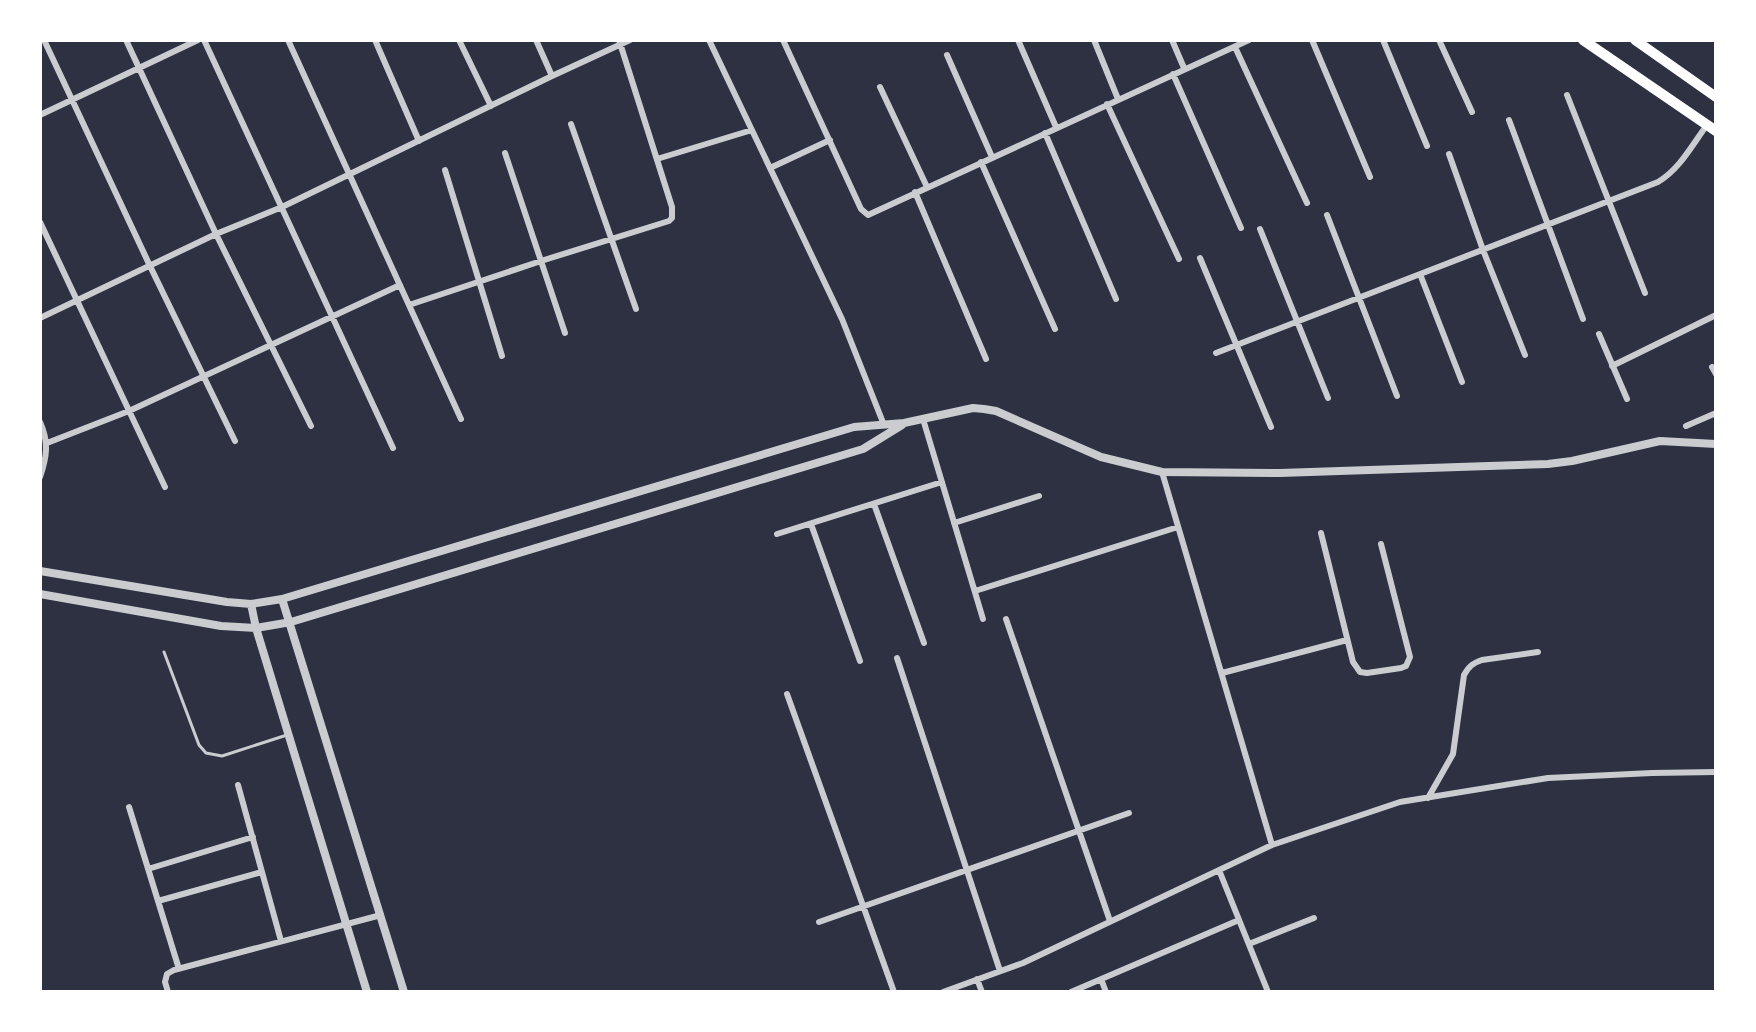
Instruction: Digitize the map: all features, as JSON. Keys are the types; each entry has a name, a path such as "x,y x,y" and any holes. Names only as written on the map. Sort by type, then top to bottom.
{"main road":[{"path":"1583,40 1711,128"},
{"path":"1635,40 1716,97"}],"street":[{"path":"44,40 235,441"},
{"path":"126,40 216,234 311,426"},
{"path":"40,115 198,40"},
{"path":"204,40 393,448"},
{"path":"288,40 461,419"},
{"path":"375,40 418,141"},
{"path":"459,40 491,106"},
{"path":"536,40 552,76"},
{"path":"40,318 216,234 282,207 630,40"},
{"path":"709,40 855,347 884,425"},
{"path":"783,40 864,213 872,214 915,192 1247,41"},
{"path":"1018,40 1056,128"},
{"path":"1094,40 1118,99"},
{"path":"1172,40 1184,68"},
{"path":"1312,40 1370,177"},
{"path":"1383,40 1427,146"},
{"path":"1439,40 1472,112"},
{"path":"409,305 669,221 672,218 672,207 620,43"},
{"path":"1236,46 1307,202"},
{"path":"947,55 992,157"},
{"path":"1173,74 1241,228"},
{"path":"880,87 927,187"},
{"path":"1567,95 1645,293"},
{"path":"1107,104 1179,259"},
{"path":"1509,120 1583,319"},
{"path":"570,124 636,309"},
{"path":"1216,353 1667,176 1711,128"},
{"path":"657,159 752,130"},
{"path":"1045,133 1116,299"},
{"path":"770,168 830,140"},
{"path":"505,153 565,333"},
{"path":"1449,154 1525,355"},
{"path":"981,162 1055,329"},
{"path":"445,170 502,356"},
{"path":"915,192 986,359"},
{"path":"1327,215 1397,396"},
{"path":"40,222 165,488"},
{"path":"1260,229 1328,398"},
{"path":"1200,258 1271,427"},
{"path":"1420,274 1462,382"},
{"path":"47,443 129,411 400,285"},
{"path":"1612,366 1716,315"},
{"path":"1599,334 1627,399"},
{"path":"1712,367 1716,374"},
{"path":"40,571 215,600 251,604 282,599 854,427 904,423 973,408 996,411 1101,457 1162,472 1280,473 1548,464 1660,441 1716,444"},
{"path":"1686,426 1716,414"},
{"path":"923,419 983,620"},
{"path":"40,422 47,443 47,456 40,477"},
{"path":"40,594 221,626 256,628 291,622 863,449 904,423"},
{"path":"1162,472 1272,845"},
{"path":"777,534 942,482"},
{"path":"954,523 1039,496"},
{"path":"874,504 924,643"},
{"path":"810,524 860,661"},
{"path":"975,591 1178,524"},
{"path":"1321,533 1353,662 1360,672 1367,674 1401,668 1409,661 1409,651 1381,544"},
{"path":"282,599 404,992"},
{"path":"251,604 256,628 368,992"},
{"path":"1006,619 1110,921"},
{"path":"1222,673 1347,640"},
{"path":"1428,798 1453,754 1464,675 1468,668 1482,660 1538,652"},
{"path":"897,658 1000,971"},
{"path":"787,694 894,992"},
{"path":"943,992 1023,963 1272,845 1400,802 1548,778 1716,772"},
{"path":"238,785 281,941"},
{"path":"129,807 179,969"},
{"path":"819,922 1129,813"},
{"path":"148,869 253,837"},
{"path":"1219,870 1268,992"},
{"path":"158,901 262,872"},
{"path":"168,992 165,982 167,974 179,969 381,915"},
{"path":"1249,944 1314,918"},
{"path":"1071,992 1239,920"},
{"path":"1101,979 1106,992"},
{"path":"977,980 982,992"}],"lane":[{"path":"164,652 199,745 206,753 222,756 289,734"}]}
